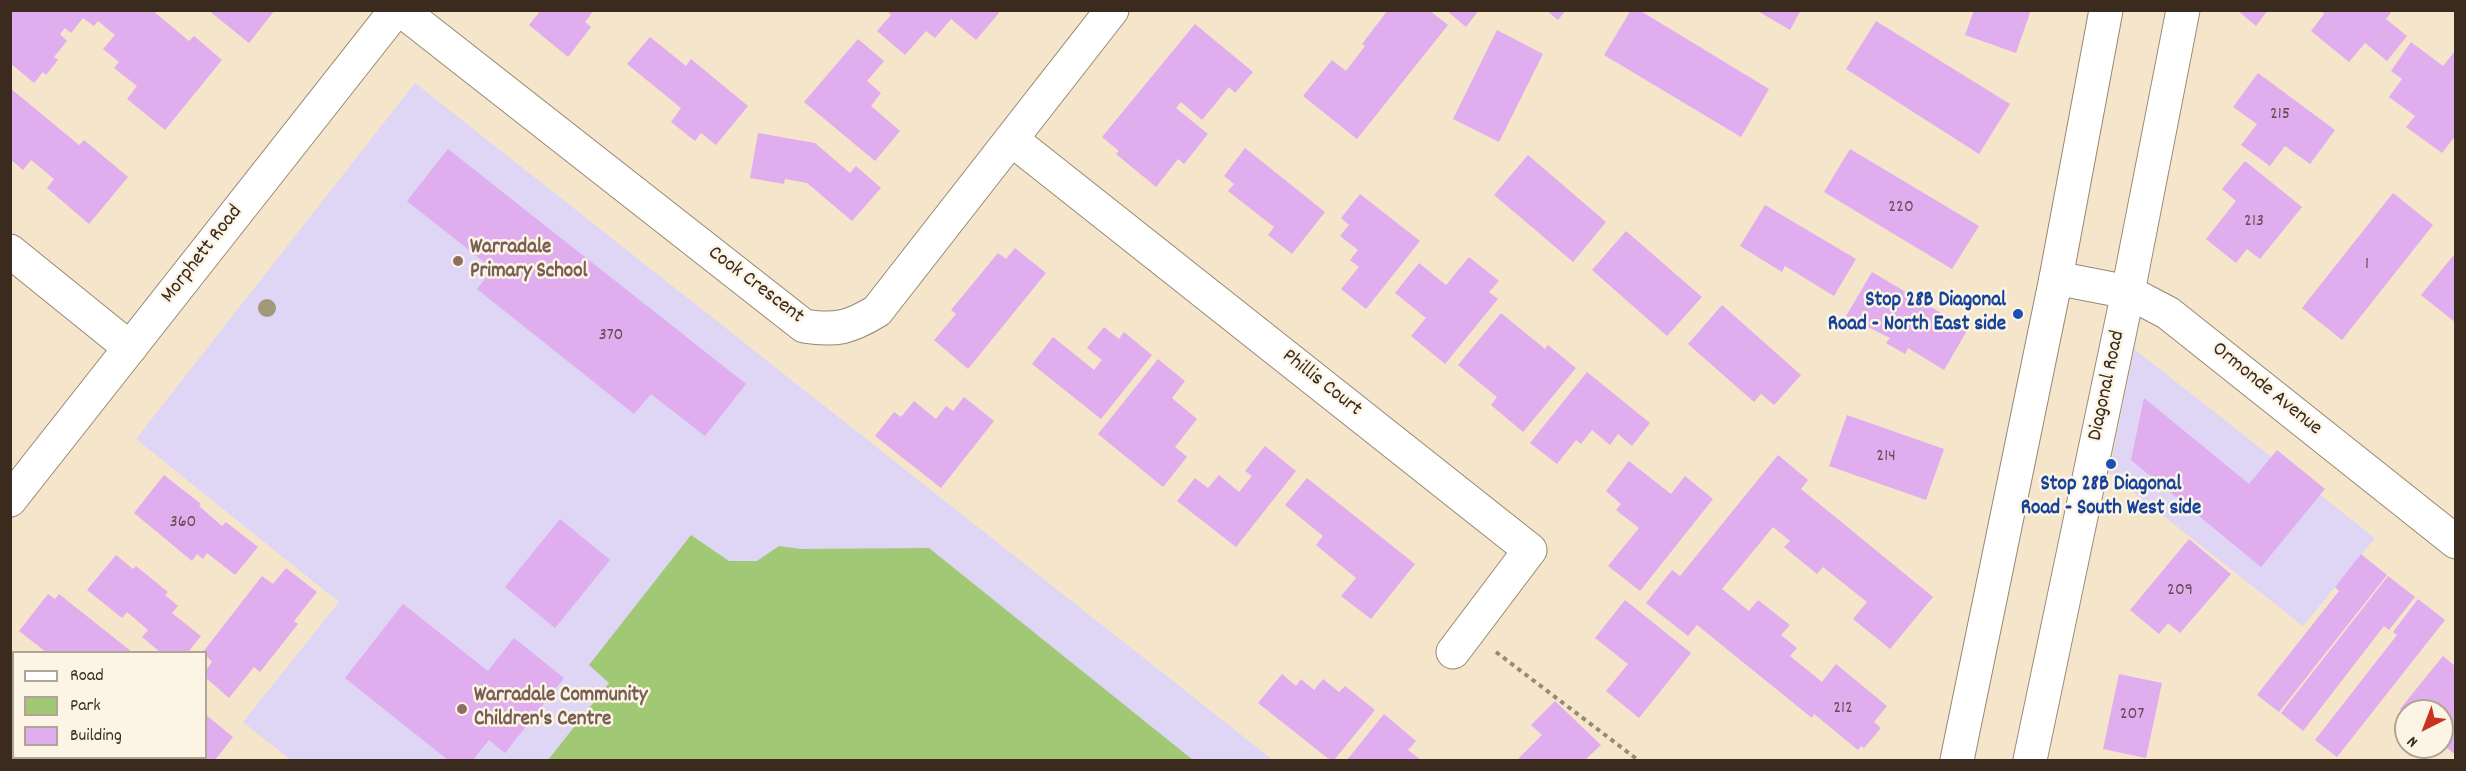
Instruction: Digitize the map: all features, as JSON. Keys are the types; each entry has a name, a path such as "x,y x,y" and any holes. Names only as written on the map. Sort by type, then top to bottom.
{"street":[{"name":"Morphett Road","path":"10,500 396,10"},
{"name":"Cook Crescent","path":"401,10 804,326 829,330 855,324 876,311 1112,10"},
{"path":"1958,760 2056,278 2106,10"},
{"name":"Diagonal Road","path":"2030,760 2128,292 2183,10"},
{"name":"Phillis Court","path":"1011,140 1530,550 1461,642"},
{"path":"10,251 130,348"},
{"name":"Ormonde Avenue","path":"2056,278 2128,292 2168,313 2456,542"}],"path":[{"path":"1461,642 1638,760"}],"shaded area":[{"name":"Warradale Primary School","path":"415,83 1273,760 291,760 243,722 339,602 136,439"},
{"path":"2134,349 2375,538 2303,626 2109,473"}],"green space":[{"path":"691,535 729,561 757,561 779,546 801,549 929,548 1193,760 548,760 609,683 589,665"}],"building":[{"path":"10,10 152,10 189,41 194,36 222,60 165,130 127,99 137,86 114,68 119,62 103,49 115,35 98,21 94,26 83,18 71,33 65,28 60,34 67,41 54,57 58,60 46,75 43,72 34,83 10,63"},
{"path":"208,10 275,10 249,43"},
{"path":"541,10 594,10 585,22 591,27 568,57 529,25"},
{"path":"886,10 996,10 999,13 976,40 951,19 935,38 926,31 905,55 877,31 891,15"},
{"path":"1388,10 1429,10 1448,25 1357,139 1303,96 1332,60 1346,71 1365,46 1362,44"},
{"path":"1446,10 1479,10 1466,27"},
{"path":"1546,10 1566,10 1558,20"},
{"path":"1631,10 1639,10 1769,89 1741,137 1604,55"},
{"path":"1756,10 1801,10 1790,30"},
{"path":"1974,10 2031,10 2016,53 1965,35"},
{"path":"2237,10 2268,10 2256,26"},
{"path":"2320,10 2393,10 2386,19 2407,36 2387,61 2365,43 2349,62 2311,31 2324,14"},
{"path":"1876,21 2010,104 1979,154 1846,69"},
{"path":"1195,24 1253,72 1235,93 1229,87 1202,120 1181,102 1176,108 1208,134 1184,164 1178,159 1156,187 1116,154 1119,151 1102,137"},
{"path":"1497,30 1543,54 1499,142 1453,119"},
{"path":"650,37 686,66 691,59 748,106 716,145 701,133 695,141 671,122 681,108 627,64"},
{"path":"858,39 884,61 867,81 881,93 871,106 900,131 875,161 804,102"},
{"path":"2411,42 2443,66 2456,50 2456,135 2442,153 2406,127 2415,116 2389,97 2402,79 2391,71"},
{"path":"2258,73 2335,130 2310,164 2285,146 2270,166 2241,145 2257,124 2233,107"},
{"path":"10,88 79,145 84,140 128,177 89,224 47,188 54,179 31,160 23,170 10,159"},
{"path":"758,133 815,143 850,173 856,166 881,188 852,221 807,183 785,179 784,184 750,178"},
{"path":"1245,148 1325,212 1292,254 1268,235 1274,227 1228,191 1234,184 1224,176"},
{"path":"448,149 746,384 705,436 651,394 634,414 477,289 493,269 407,201"},
{"path":"1850,149 1979,226 1952,269 1824,192"},
{"path":"1528,155 1606,222 1573,262 1494,195"},
{"path":"2245,161 2302,207 2260,259 2247,249 2236,263 2206,239 2236,201 2222,189"},
{"path":"2393,193 2433,225 2342,340 2302,308"},
{"path":"1360,194 1420,241 1366,309 1341,289 1359,267 1350,260 1358,250 1340,236 1349,225 1341,218"},
{"path":"1765,205 1856,259 1834,296 1785,266 1782,272 1740,246"},
{"path":"1626,231 1702,297 1667,336 1592,270"},
{"path":"1015,248 1046,273 968,369 934,340 956,314 951,310 998,253 1006,259"},
{"path":"2453,256 2456,258 2456,323 2421,295"},
{"path":"1469,257 1499,281 1489,292 1498,299 1445,364 1411,336 1426,318 1395,293 1419,263 1446,285"},
{"path":"1872,272 1968,329 1944,370 1908,348 1905,354 1886,343 1890,338 1846,316"},
{"path":"1722,305 1801,375 1774,405 1761,394 1754,402 1688,344"},
{"path":"1501,313 1545,349 1548,345 1576,368 1523,432 1491,405 1497,397 1458,365"},
{"path":"1104,327 1119,339 1124,332 1152,355 1101,419 1032,364 1053,337 1094,370 1102,360 1087,348"},
{"path":"1158,359 1185,381 1172,398 1197,419 1175,447 1187,457 1163,487 1098,434"},
{"path":"1587,372 1650,423 1632,446 1618,434 1610,445 1592,430 1581,444 1576,440 1557,464 1530,443"},
{"path":"964,397 994,421 941,488 875,436 894,412 901,417 914,401 936,419 946,406 953,411"},
{"path":"2144,398 2249,484 2277,450 2325,489 2261,567 2131,460"},
{"path":"1847,415 1944,449 1926,500 1829,466"},
{"path":"1265,446 1296,471 1236,547 1177,501 1195,478 1208,488 1219,475 1239,492 1252,476 1245,471"},
{"path":"1778,455 1808,480 1801,489 1933,597 1890,649 1853,619 1867,602 1823,567 1817,574 1784,547 1790,541 1773,527 1722,589 1749,611 1758,600 1790,625 1781,635 1797,648 1790,656 1822,682 1836,664 1887,706 1874,722 1881,728 1864,748 1861,746 1858,750 1814,714 1812,718 1697,625 1688,636 1646,603 1672,570 1680,576"},
{"path":"1629,461 1671,494 1685,476 1713,499 1640,591 1608,566 1639,528 1616,510 1621,504 1606,491"},
{"path":"164,475 201,504 199,506 222,526 226,522 258,547 235,575 207,553 203,559 197,554 192,561 134,513"},
{"path":"1307,478 1415,564 1371,619 1341,596 1356,578 1316,545 1323,536 1285,505"},
{"path":"560,519 610,560 555,628 505,587"},
{"path":"2189,539 2231,574 2180,633 2168,623 2159,634 2130,610"},
{"path":"2361,554 2387,575 2279,712 2257,695 2339,591 2335,587"},
{"path":"116,555 133,569 136,566 168,592 165,595 178,606 172,613 201,636 189,651 159,651 142,637 148,630 127,612 122,618 87,590"},
{"path":"286,568 317,592 294,621 298,624 260,672 254,667 229,698 207,679 207,669 212,662 207,656 207,651 204,651 262,576 273,584"},
{"path":"2388,576 2415,597 2389,630 2384,626 2303,731 2281,713"},
{"path":"48,594 55,599 59,594 131,651 45,651 19,631"},
{"path":"2418,599 2445,620 2337,757 2315,740 2397,635 2393,632"},
{"path":"1625,600 1691,653 1639,718 1606,691 1628,664 1595,638"},
{"name":"Warradale Community Children's Centre","path":"403,604 488,671 514,638 564,678 505,753 489,740 473,760 448,760 345,678"},
{"path":"2443,656 2456,667 2456,755 2454,753 2454,699 2408,699"},
{"path":"1282,674 1296,686 1301,679 1314,690 1323,679 1339,692 1345,686 1375,710 1334,760 1330,760 1258,703"},
{"path":"2119,674 2162,683 2146,758 2103,749"},
{"path":"1555,701 1601,745 1585,760 1517,760 1542,735 1531,725"},
{"path":"1384,714 1416,741 1408,750 1421,760 1347,760"},
{"path":"207,716 233,737 215,760 177,760 207,759"},
{"path":"10,733 12,734 12,759 44,760 10,760"}],"place":[{"name":"Warradale Primary School","path":"458,261"},
{"name":"Stop 28B Diagonal Road - North East side","path":"2018,314"},
{"name":"Stop 28B Diagonal Road - South West side","path":"2111,464"},
{"name":"Warradale Community Children's Centre","path":"462,709"}]}
